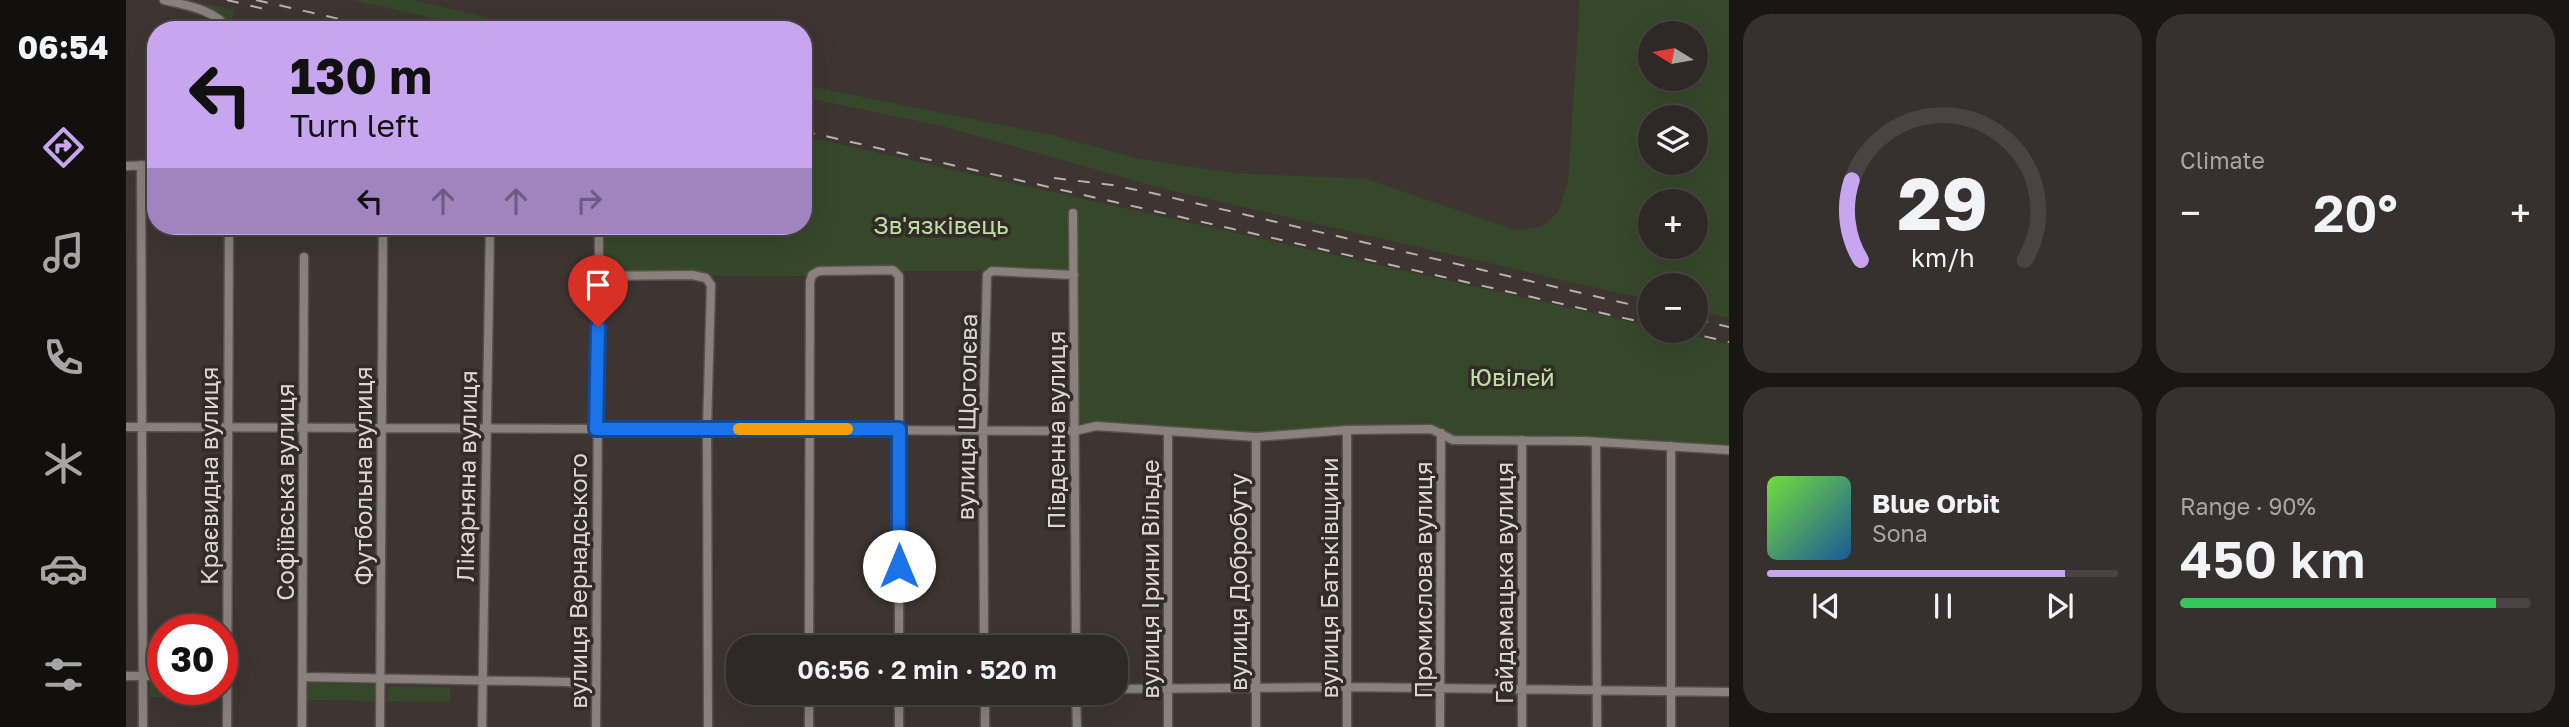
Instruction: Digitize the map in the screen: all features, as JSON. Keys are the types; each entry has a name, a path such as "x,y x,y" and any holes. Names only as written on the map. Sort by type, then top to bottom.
{"street":[{"path":"164,0 207,11 222,21"},
{"path":"141,165 144,727"},
{"path":"126,166 147,165"},
{"name":"Південна вулиця","path":"1073,213 1076,635"},
{"name":"Краєвидна вулиця","path":"225,614 229,235"},
{"name":"Футбольна вулиця","path":"380,727 383,235"},
{"name":"Лікарняна вулиця","path":"482,727 490,235"},
{"name":"вулиця Вернадського","path":"596,727 599,235"},
{"name":"Софіївська вулиця","path":"302,727 304,257"},
{"path":"809,635 810,282 812,275 819,271 892,270 899,276 899,635"},
{"name":"вулиця Щоголєва","path":"984,635 983,429 989,272 1074,275"},
{"path":"599,276 692,275 706,278 710,283 706,429 708,727"},
{"path":"126,427 1075,431 1096,426 1256,437 1347,430 1431,429 1453,440 1522,440 1729,450"},
{"name":"вулиця Батьківщини","path":"1347,430 1347,727"},
{"name":"вулиця Ірини Вільде","path":"1168,431 1168,727"},
{"name":"Промислова вулиця","path":"1440,727 1441,433"},
{"name":"вулиця Добробуту","path":"1256,437 1256,727"},
{"name":"Гайдамацька вулиця","path":"1522,440 1522,727"},
{"path":"1596,443 1597,727"},
{"path":"1671,446 1671,727"},
{"path":"126,676 147,676"},
{"path":"304,677 568,682 580,684 596,694"},
{"path":"1128,689 1347,687 1729,692"},
{"name":"Краєвидна вулиця","path":"226,705 227,727"},
{"path":"809,705 809,727"},
{"path":"898,727 899,705"},
{"path":"985,705 985,727"},
{"path":"1076,705 1077,727"}],"green space":[{"path":"164,0 187,0 234,10 232,21 222,21 216,15"},
{"path":"353,0 413,0 501,21 445,21"},
{"path":"1580,0 1729,0 1729,318 1708,314 1708,273 1638,273 1638,297 1165,189 942,126 812,99 812,87 1052,135 1135,158 1232,173 1366,179 1515,230 1541,227 1558,212 1568,182"},
{"path":"812,138 1638,323 1638,343 1708,343 1708,339 1729,344 1729,449 1452,440 1446,436 1444,428 1347,426 1257,432 1078,423 1078,320 1073,275 990,271 819,271 808,276 601,275 601,235 812,235"},
{"path":"308,683 375,685 375,701 307,700"},
{"path":"388,686 450,687 450,702 387,701"}],"railway":[{"path":"227,0 264,9"},
{"path":"256,0 348,21"},
{"path":"812,133 1638,321"},
{"path":"1054,178 1152,193 1638,306"},
{"path":"1708,322 1729,327"},
{"path":"1708,337 1729,342"}],"slow traffic":[{"path":"739,429 847,429"}],"route":[{"path":"598,327 596,429 899,429 899,566"}],"park label":[{"name":"Зв'язківець","path":"941,224"},
{"name":"Ювілей","path":"1512,376"}]}
